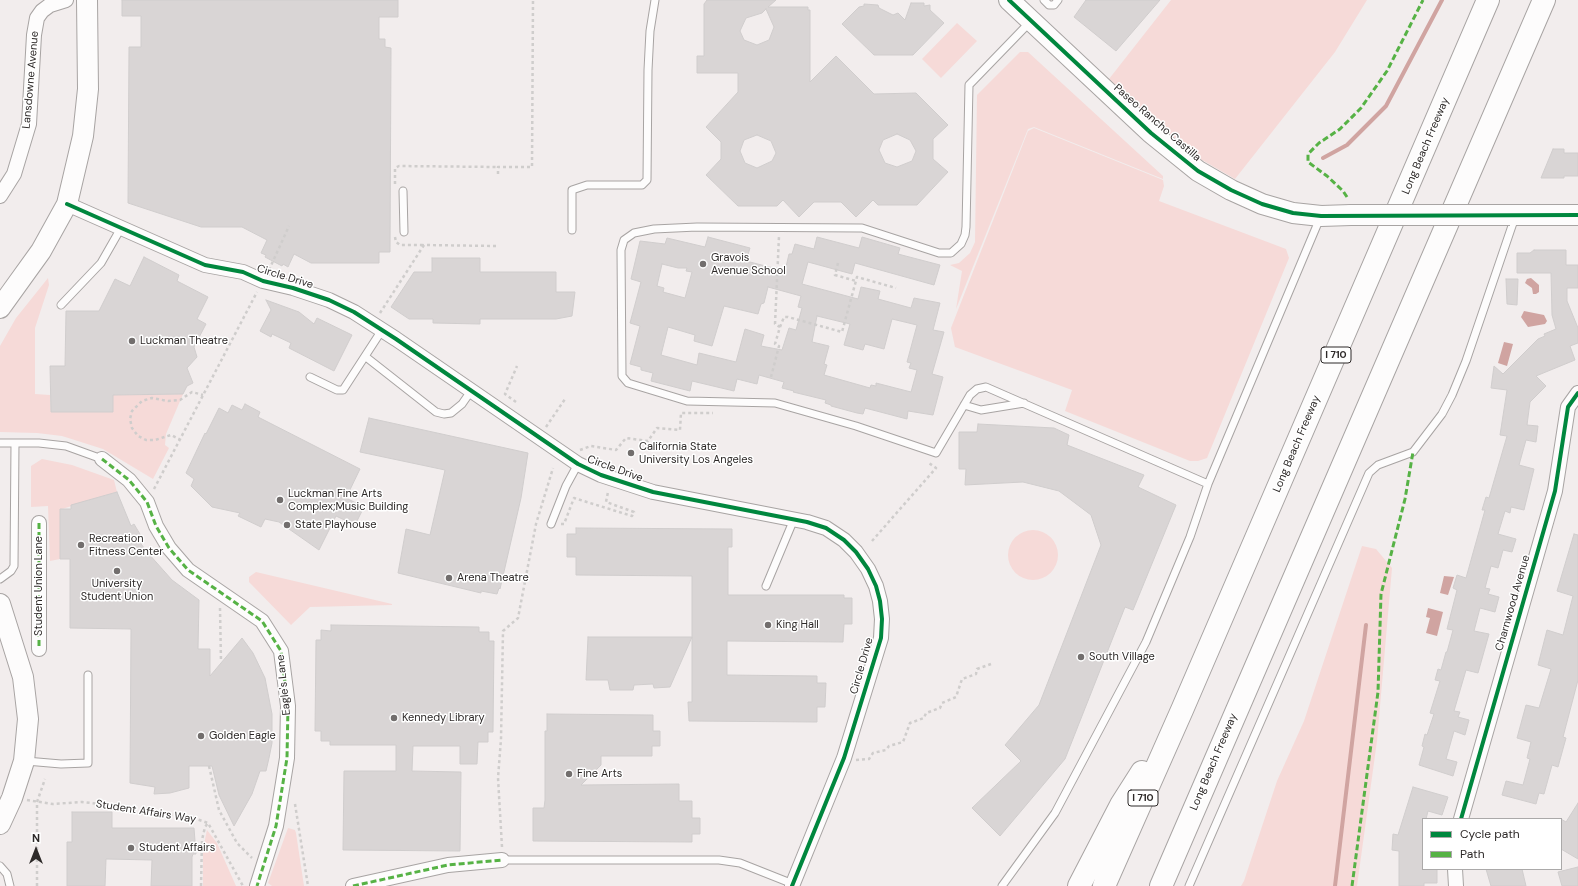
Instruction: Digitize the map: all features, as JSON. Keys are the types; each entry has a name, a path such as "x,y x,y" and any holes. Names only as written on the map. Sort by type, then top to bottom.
{"highway":[{"name":"Long Beach Freeway","path":"1104,886 1182,710 1488,0"},
{"name":"Long Beach Freeway","path":"1161,886 1544,0"},
{"path":"1079,886 1121,804 1182,710"}],"street":[{"name":"Lansdowne Avenue","path":"0,196 14,174 29,124 34,35 38,18 42,11 50,5 66,0"},
{"path":"0,308 40,251 67,204 79,160 84,128 88,89 88,0"},
{"name":"Paseo Rancho Castilla","path":"1009,0 1151,133 1198,171 1230,190 1262,204 1294,213 1321,216 1578,216"},
{"name":"Circle Drive","path":"67,204 205,265 243,272 263,281 292,288 329,300 380,323 471,391 578,457 628,485 653,492 794,519 826,528 844,540 856,552 868,568 876,586 880,601 882,619 881,638 844,758 792,885"},
{"name":"Charnwood Avenue","path":"1461,818 1554,491 1564,444 1568,407 1578,393"},
{"name":"Eagle's Lane","path":"102,459 129,480 147,502 156,526 169,548 188,570 262,621 281,651 288,706 287,758 276,826 257,886"},
{"name":"Student Union Lane","path":"39,523 39,649"},
{"path":"0,604 23,677 28,719 24,761 12,798 0,824"},
{"path":"353,886 448,865 502,860"},
{"path":"1455,870 1456,886"}],"lane":[{"path":"572,230 572,190 587,185 642,185 647,180 648,70 650,31 655,0"},
{"path":"1044,0 1049,4 1054,5 1058,0"},
{"path":"1031,21 969,85 965,235 961,244 956,249 951,253 939,254 862,228 654,229 634,233 624,240 621,250 622,376 628,383 687,401 707,403 775,403 856,426 936,453 970,395 977,389 986,387 1208,484"},
{"path":"403,191 404,232"},
{"path":"1189,886 1369,473 1378,465 1413,452 1442,414 1452,394 1466,361 1512,215"},
{"path":"1002,886 1055,813 1146,642 1190,537 1208,484 1321,216"},
{"path":"61,305 101,262 121,228"},
{"path":"310,377 337,390 343,390 366,357 380,323"},
{"path":"366,357 436,412 444,414 451,413 462,404 471,391"},
{"path":"964,405 981,410 1024,403"},
{"path":"0,443 66,446 102,459"},
{"path":"0,579 11,571 14,566 15,443"},
{"path":"551,524 578,457"},
{"path":"766,586 772,568 794,519"},
{"path":"24,761 61,764 88,763 88,675"},
{"path":"502,860 719,860 740,863 792,885"},
{"path":"0,866 7,874 10,886"}],"path":[{"path":"395,186 395,168 399,166 532,167 533,0"},
{"path":"498,167 498,174"},
{"path":"147,502 181,440 263,281 289,226"},
{"path":"780,228 775,324 780,327"},
{"path":"395,231 396,242 400,245 496,246 496,243"},
{"path":"380,323 424,245"},
{"path":"838,262 834,275 856,281"},
{"path":"771,377 779,346 775,344 784,317 842,332 857,277 896,288"},
{"path":"516,402 504,394 517,366"},
{"path":"181,440 171,435 155,440 146,440 138,436 132,428 130,419 132,410 142,401 152,398 168,402 180,400 192,392 203,395"},
{"path":"545,427 565,399"},
{"path":"578,457 591,446 616,450 626,438 648,441 657,428 680,430 681,413 720,413"},
{"path":"872,541 936,468 929,463"},
{"path":"502,860 498,778 501,739 503,631 518,618 536,524 553,468"},
{"path":"536,524 564,524 574,498 632,516 634,512 606,502 608,492"},
{"path":"219,591 221,662"},
{"path":"852,761 869,759 873,754 886,750 889,746 903,742 910,723 924,718 926,713 940,708 942,703 956,697 962,679 976,674 977,669 991,664"},
{"path":"208,766 219,810 237,843 263,870"},
{"path":"37,886 37,802 45,779"},
{"path":"295,803 308,886"},
{"path":"201,886 202,840 205,827 208,823"}],"shaded area":[{"path":"1171,0 1367,0 1335,52 1235,179 1190,153 1109,79"},
{"path":"957,23 977,41 941,78 922,59"},
{"path":"1020,52 1028,52 1163,176 1163,179 1034,127 1028,129 956,309 962,271 950,265 959,263 970,253 975,242 977,95"},
{"path":"1034,128 1163,180 1164,186 1159,201 1286,249 1289,258 1207,458 1198,461 1190,461 1065,411 1072,390 955,347 951,328 1028,131"},
{"path":"48,278 49,285 35,328 35,394 50,395 51,412 113,412 113,395 183,394 166,434 165,445 169,448 153,479 103,449 62,436 37,433 0,432 0,346 16,318"},
{"path":"1531,278 1539,285 1539,292 1536,294 1533,294 1532,288 1525,283 1527,279"},
{"path":"1524,311 1544,315 1547,321 1545,324 1528,327 1521,317"},
{"path":"1504,342 1513,344 1507,366 1498,363"},
{"path":"42,459 72,465 114,480 117,492 62,509 60,559 50,561 48,506 31,507 31,466"},
{"path":"1028,530 1038,530 1051,537 1058,550 1058,560 1051,573 1038,580 1028,580 1019,576 1012,569 1008,560 1008,550 1012,541 1019,534"},
{"path":"1362,546 1376,549 1392,568 1377,741 1357,886 1241,886 1244,881 1277,781 1304,721"},
{"path":"256,572 392,605 310,607 291,625 249,582 249,577"},
{"path":"1444,576 1454,577 1448,595 1440,593"},
{"path":"1428,608 1443,612 1437,636 1426,633 1430,618 1426,617"},
{"path":"288,828 295,830 296,833 304,886 272,886 268,883"},
{"path":"207,830 217,843 236,886 203,886 203,849"}],"building":[{"path":"122,0 398,0 398,17 379,17 379,39 385,39 385,47 391,48 390,252 379,252 379,263 311,263 294,254 288,267 283,264 282,266 265,257 266,255 261,253 267,240 242,227 201,227 128,203 129,47 141,47 141,16 122,16"},
{"path":"707,0 776,0 768,7 808,7 808,10 810,10 810,82 836,56 874,94 916,93 948,125 933,139 933,159 948,172 917,205 878,205 873,200 856,217 841,202 814,202 799,217 783,200 777,206 738,206 706,175 721,159 721,142 706,127 738,92 738,73 697,73 697,56 704,56 704,4","holes":["766,9 774,27 769,40 757,45 744,40 740,31 746,18 762,13","897,134 910,140 916,151 912,161 897,167 885,163 879,150 883,140","757,135 771,141 776,153 772,161 757,168 745,163 740,151 744,140"]},
{"path":"1086,0 1160,0 1116,51 1074,17"},
{"path":"911,3 924,3 924,6 930,5 930,10 944,23 913,55 874,55 842,24 859,7 864,6 864,4 878,5 879,8 893,15 898,13 905,20"},
{"path":"1553,149 1564,149 1564,153 1578,153 1578,176 1564,176 1564,178 1541,178"},
{"path":"708,237 750,248 746,261 785,271 789,254 792,254 795,244 814,249 817,237 859,248 862,237 900,248 898,254 940,265 934,285 855,263 852,274 808,262 802,284 858,299 861,287 880,291 878,299 911,308 914,298 940,303 933,330 944,332 932,374 943,377 933,415 908,411 907,419 865,408 863,414 857,413 831,406 825,403 826,400 782,388 784,382 759,375 757,384 737,379 734,391 692,381 690,391 651,381 653,373 641,370 641,367 630,364 640,326 630,323 641,282 631,279 640,241 665,244 667,238 705,247","holes":["662,264 678,268 687,268 686,271 692,272 685,298 663,292 664,288 657,286","768,287 801,296 798,307 802,308 796,330 789,328 782,350 761,346 764,335 745,329 736,362 699,353 697,365 661,355 668,327 695,335 694,341 712,346 724,306 758,314 761,304 764,303","817,316 850,324 844,345 863,350 865,344 884,349 892,319 917,325 907,362 911,363 909,368 917,370 911,392 876,383 876,386 871,385 870,388 824,375 827,365 824,364 829,346 812,342"]},
{"path":"1534,250 1566,250 1566,265 1578,265 1578,288 1567,288 1567,301 1578,328 1578,343 1570,346 1575,360 1536,376 1546,386 1530,402 1527,425 1538,426 1536,442 1526,440 1519,465 1534,469 1524,510 1511,507 1510,513 1505,511 1498,534 1516,539 1512,552 1503,550 1498,568 1491,566 1485,588 1490,589 1488,594 1499,597 1495,612 1480,608 1474,631 1489,634 1478,673 1466,670 1454,711 1460,712 1458,717 1469,720 1465,735 1454,731 1446,759 1457,762 1453,776 1419,765 1424,747 1422,746 1425,734 1427,735 1434,714 1430,713 1440,681 1435,680 1438,669 1441,670 1453,630 1447,629 1457,590 1453,588 1457,575 1466,578 1485,510 1482,510 1486,497 1489,498 1507,436 1500,435 1507,390 1491,388 1494,366 1503,374 1538,339 1545,336 1544,334 1556,329 1552,315 1551,273 1517,273 1517,253 1530,253"},
{"name":"Luckman Theatre","path":"144,257 179,275 177,281 208,297 197,319 206,324 194,347 197,357 187,368 193,383 187,386 183,394 113,395 113,412 51,412 50,366 65,366 66,311 99,311 115,279 130,286"},
{"path":"432,258 480,258 480,272 556,272 556,292 575,292 572,316 556,319 480,319 480,324 433,323 433,319 409,319 391,307 414,272 432,272"},
{"path":"1506,279 1518,279 1517,305 1507,304"},
{"path":"266,300 299,312 314,324 317,318 352,335 334,371 289,348 291,343 272,334 271,337 260,331 271,310"},
{"path":"245,404 260,412 258,417 360,469 346,498 364,507 355,525 336,516 319,550 279,522 265,519 261,527 238,516 240,513 212,507 191,486 194,479 186,473 219,408 228,413 232,405 242,410"},
{"path":"369,418 528,453 521,498 500,589 499,588 497,594 481,591 481,593 398,573 406,529 430,535 445,470 360,452"},
{"name":"South Village","path":"978,424 1054,428 1069,435 1067,445 1144,475 1138,487 1176,505 1133,610 1125,607 1065,759 1000,836 972,808 1021,761 1005,745 1039,705 1101,545 1091,515 1059,491 1023,482 965,485 966,469 959,469 959,432 977,432"},
{"path":"117,492 131,526 134,524 144,541 141,544 172,580 199,600 198,649 210,649 210,676 242,638 253,653 265,678 272,714 272,743 269,758 266,771 260,771 252,794 234,826 219,795 212,766 189,766 189,788 170,793 154,794 155,787 130,783 131,629 70,628 70,559 60,559 60,509 71,509 71,505"},
{"name":"King Hall","path":"576,528 732,529 732,547 728,547 728,595 844,595 844,598 852,598 852,624 844,624 843,642 727,641 727,675 817,676 817,683 826,683 825,707 817,707 817,722 689,721 688,702 692,702 692,576 576,575 576,557 567,557 567,534 576,534"},
{"path":"1574,534 1578,535 1578,680 1563,737 1566,738 1558,767 1552,765 1544,794 1539,793 1536,804 1502,795 1506,781 1523,785 1530,759 1527,758 1531,742 1517,738 1526,705 1539,708 1551,669 1538,665 1547,630 1563,635 1573,596 1557,591"},
{"name":"Kennedy Library","path":"331,625 479,627 479,632 489,632 489,641 494,641 493,732 488,732 488,742 478,742 477,764 460,764 460,746 413,746 412,771 461,772 460,851 343,850 344,771 396,771 396,745 330,745 330,741 321,741 321,731 315,731 316,640 321,640 321,630 331,631"},
{"path":"588,637 692,637 670,687 654,688 653,684 634,685 633,690 610,690 608,680 586,680"},
{"name":"Fine Arts","path":"547,714 653,715 653,731 660,731 660,746 652,746 652,756 601,756 601,765 581,785 679,784 679,801 692,801 692,818 700,818 700,834 692,834 692,842 533,841 533,808 544,808 545,800 545,731 547,731"},
{"path":"1413,787 1448,797 1442,815 1428,811 1426,818 1422,818 1422,870 1437,870 1437,883 1424,883 1424,886 1399,886 1399,851 1392,850 1393,834 1398,835"},
{"path":"1578,803 1578,859 1562,850 1562,820 1566,822"},
{"name":"Student Affairs","path":"72,812 112,812 112,828 194,828 196,854 193,854 192,857 192,886 151,886 152,860 106,859 105,886 67,886 67,842 72,842"},
{"path":"1578,867 1578,886 1562,886 1558,872"},
{"path":"1486,870 1522,870 1526,886 1491,886"}],"waterway":[{"path":"1323,158 1347,145 1386,106 1442,0"},
{"path":"1335,886 1366,625"}],"marked path":[{"path":"1347,197 1343,191 1327,176 1308,162 1308,154 1319,143 1340,129 1361,108 1387,71 1423,0"},
{"path":"1352,886 1378,692 1381,594 1405,499 1413,452"},
{"path":"102,459 129,480 147,502 156,526 169,548 188,570 262,621 281,651 288,706 287,758 276,826 257,886"},
{"path":"39,523 39,649"},
{"path":"353,886 448,865 502,860"}],"cycle path":[{"path":"1009,0 1151,133 1198,171 1231,190 1262,204 1293,213 1321,216 1578,215"},
{"path":"67,204 205,265 243,272 263,281 293,288 329,300 354,312 396,339 578,464 601,475 653,492 807,522 826,528 844,540 856,552 868,569 876,586 880,601 882,619 881,638 844,758 792,886"},
{"path":"1461,818 1555,491 1568,407 1578,393"}],"place":[{"name":"Gravois Avenue School","path":"703,264"},
{"name":"Luckman Theatre","path":"132,341"},
{"name":"California State University Los Angeles","path":"631,453"},
{"name":"Luckman Fine Arts Complex;Music Building","path":"280,500"},
{"name":"State Playhouse","path":"287,525"},
{"name":"Recreation Fitness Center","path":"81,545"},
{"name":"University Student Union","path":"117,571"},
{"name":"Arena Theatre","path":"449,578"},
{"name":"King Hall","path":"768,625"},
{"name":"South Village","path":"1081,657"},
{"name":"Kennedy Library","path":"394,718"},
{"name":"Golden Eagle","path":"201,736"},
{"name":"Fine Arts","path":"569,774"},
{"name":"Student Affairs","path":"131,848"}]}
